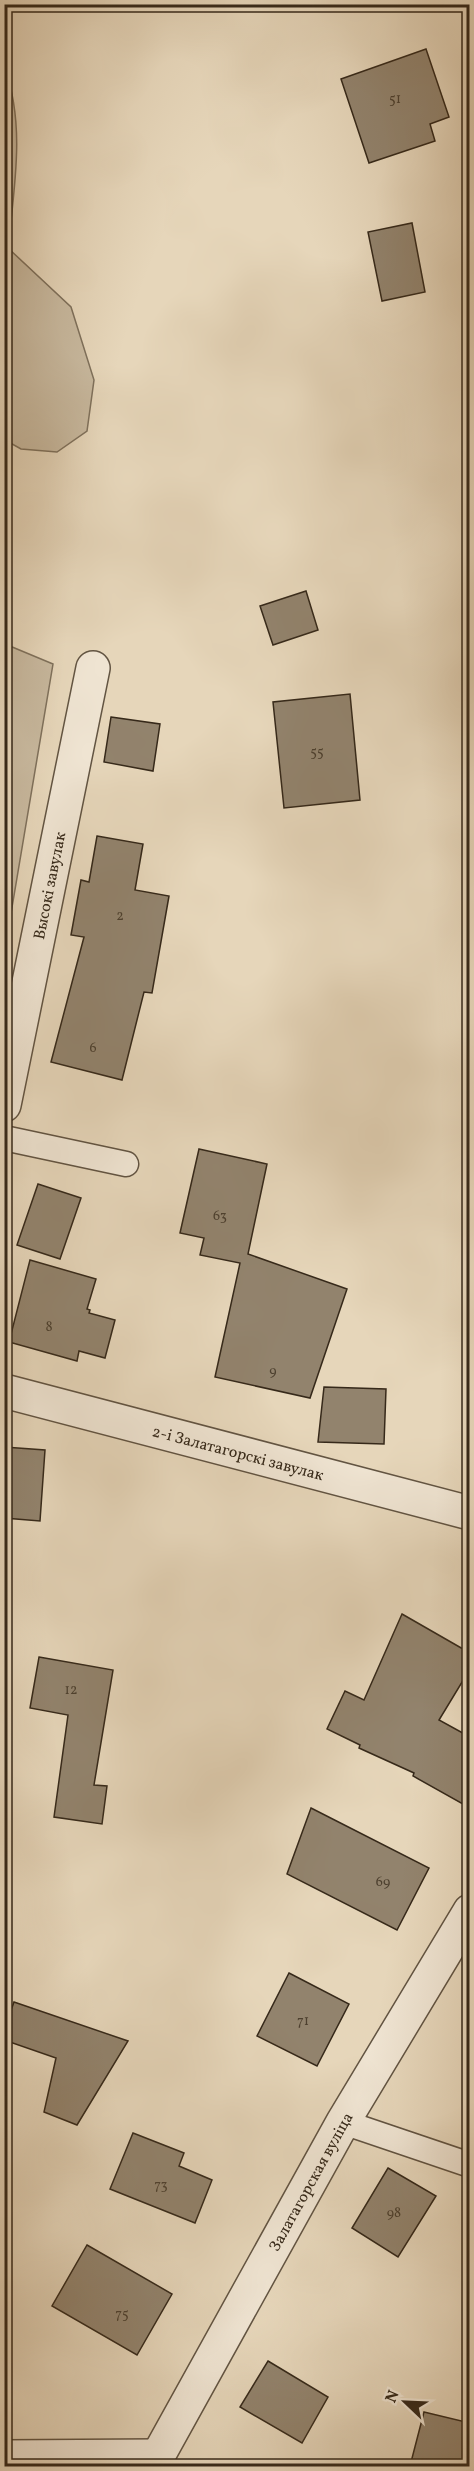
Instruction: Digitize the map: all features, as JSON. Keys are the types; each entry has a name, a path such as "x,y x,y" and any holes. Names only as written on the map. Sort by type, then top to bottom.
{"street":[{"name":"Высокі завулак","path":"4,1105 93,668"},
{"name":"2-і Залатагорскі завулак","path":"4,1391 470,1513"},
{"name":"Залатагорская вуліца","path":"165,2461 343,2122 470,1911"},
{"path":"4,2457 165,2461"}],"lane":[{"path":"4,1138 126,1164"},
{"path":"343,2122 470,2165"}],"shaded area":[{"path":"4,67 11,88 17,133 8,248 71,307 94,380 87,431 57,452 21,449 5,440"},
{"path":"5,644 53,664 5,949"}],"building":[{"path":"426,49 449,117 430,124 435,141 369,163 341,79"},
{"path":"412,223 425,292 382,301 368,232"},
{"path":"306,591 318,630 273,645 260,606"},
{"path":"350,694 360,800 284,808 273,702"},
{"path":"111,717 160,724 153,771 104,762"},
{"path":"97,836 143,844 135,890 169,896 152,993 144,992 122,1080 51,1062 84,937 71,935 81,880 89,882"},
{"path":"199,1149 267,1164 248,1254 347,1289 310,1398 215,1377 240,1263 200,1255 204,1238 180,1233"},
{"path":"38,1184 81,1198 60,1259 17,1245"},
{"path":"30,1260 96,1279 87,1309 90,1310 89,1313 115,1320 105,1358 79,1351 77,1361 9,1342"},
{"path":"324,1387 386,1389 384,1444 318,1442"},
{"path":"4,1447 45,1450 40,1521 4,1518"},
{"path":"402,1614 470,1653 470,1669 439,1720 470,1737 470,1808 413,1776 414,1773 359,1748 360,1745 327,1729 345,1691 364,1700"},
{"path":"39,1657 113,1670 94,1785 107,1786 102,1824 54,1817 68,1715 30,1708"},
{"path":"311,1808 429,1868 397,1930 287,1874"},
{"path":"289,1973 349,2004 317,2066 257,2036"},
{"path":"14,2002 128,2041 77,2125 44,2112 56,2058 4,2040 4,2030"},
{"path":"133,2133 184,2153 179,2166 212,2180 195,2223 110,2189"},
{"path":"388,2168 436,2196 398,2257 352,2228"},
{"path":"87,2245 172,2294 137,2355 52,2306"},
{"path":"268,2361 328,2397 302,2443 240,2407"},
{"path":"424,2412 470,2423 470,2466 410,2466"}]}
